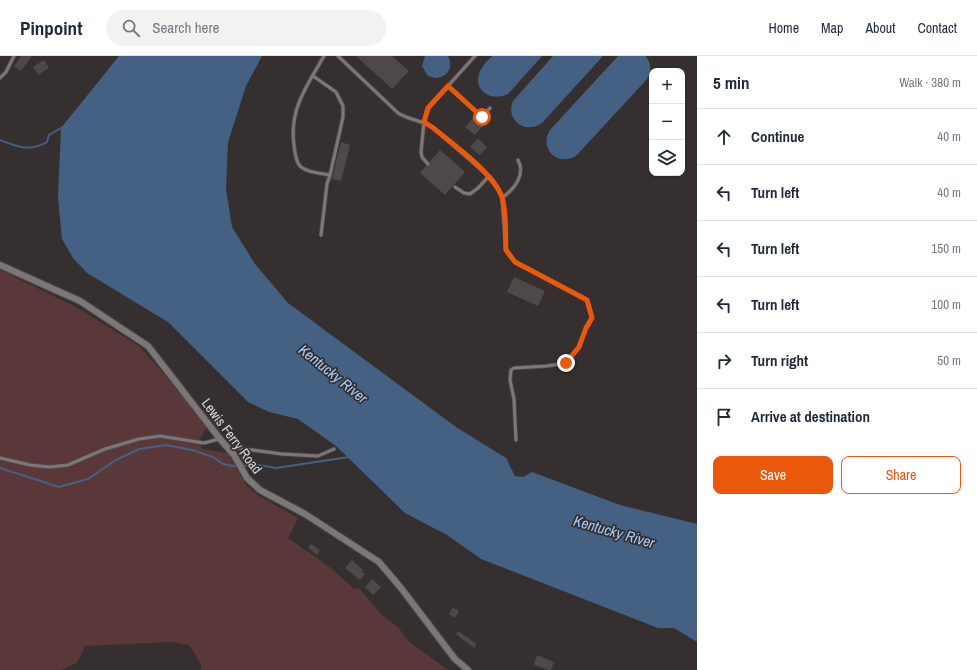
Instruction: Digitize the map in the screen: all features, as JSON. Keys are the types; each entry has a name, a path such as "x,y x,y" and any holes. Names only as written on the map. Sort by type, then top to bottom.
{"street":[{"name":"Lewis Ferry Road","path":"0,265 80,301 148,346 220,439 234,454 247,478 260,490 305,514 379,562 401,588 455,659 468,670"}],"lane":[{"path":"0,78 6,72 14,56"},
{"path":"324,56 297,105 294,121 294,143 296,158 301,166 308,171 330,175"},
{"path":"338,56 398,113 424,122 432,127 489,176 498,188 502,198 504,208 506,250 515,262 587,300 592,318 586,328 579,347 566,363 514,368 511,370 510,380 514,399 516,440"},
{"path":"428,164 422,157 421,152 424,122 428,108 475,56"},
{"path":"313,76 336,92 343,106 343,117 327,184 321,235"},
{"path":"448,86 482,117 490,108"},
{"path":"502,198 517,182 521,172 521,165 518,160"},
{"path":"455,187 460,191 470,194 489,176"},
{"path":"0,458 30,465 50,467 68,465 105,449 139,439 160,436 204,443 220,439"},
{"path":"227,446 282,454 318,456 334,448"}],"shaded area":[{"path":"0,270 76,307 139,346 207,427 200,438 202,449 228,453 246,485 259,496 298,518 288,538 331,568 354,589 359,588 381,614 399,628 408,641 448,670 201,670 201,664 189,645 170,642 85,646 77,663 61,670 0,670"}],"water":[{"name":"Kentucky River","path":"119,56 262,56 246,86 228,142 226,189 232,227 255,264 288,303 456,427 506,458 515,476 523,477 532,472 620,505 697,524 697,642 674,628 658,628 481,559 447,535 405,513 336,446 298,419 269,412 248,402 168,322 87,273 73,258 62,239 58,198 61,128"},
{"path":"425,56 448,56 450,61 449,71 442,77 437,78 427,75 422,66"},
{"path":"492,56 542,56 509,93 498,97 486,94 482,91 478,80 481,69"},
{"path":"553,56 603,56 542,123 529,127 518,124 512,114 511,108 513,101"},
{"path":"618,56 646,56 650,68 647,79 577,155 564,159 557,158 552,154 547,144 547,137 550,130"}],"building":[{"path":"21,56 32,56 21,71 14,66"},
{"path":"356,56 392,56 409,71 392,89"},
{"path":"44,60 49,68 38,75 33,67"},
{"path":"474,116 484,125 475,135 465,127"},
{"path":"478,138 487,147 480,155 470,147"},
{"path":"341,142 350,145 341,181 332,179"},
{"path":"440,150 465,172 445,195 420,173"},
{"path":"514,277 545,291 538,306 507,292"},
{"path":"311,544 320,550 317,555 308,548"},
{"path":"352,560 363,570 361,571 365,574 360,580 345,568"},
{"path":"372,579 381,587 373,595 365,587"},
{"path":"453,607 459,611 455,618 449,614"},
{"path":"458,631 477,644 474,648 456,634"},
{"path":"537,655 554,662 551,670 534,665"}],"waterway":[{"path":"0,140 12,145 29,148 35,147 47,142 49,135 61,128 63,129"},
{"path":"0,468 59,487 88,479 116,460 139,449 166,445 192,450 213,457 223,464 233,466 258,465 276,468 349,457"}],"route":[{"path":"482,117 448,86 428,108 424,122 484,171 498,188 504,208 506,250 515,262 587,300 592,318 586,328 579,347 566,363"}]}
